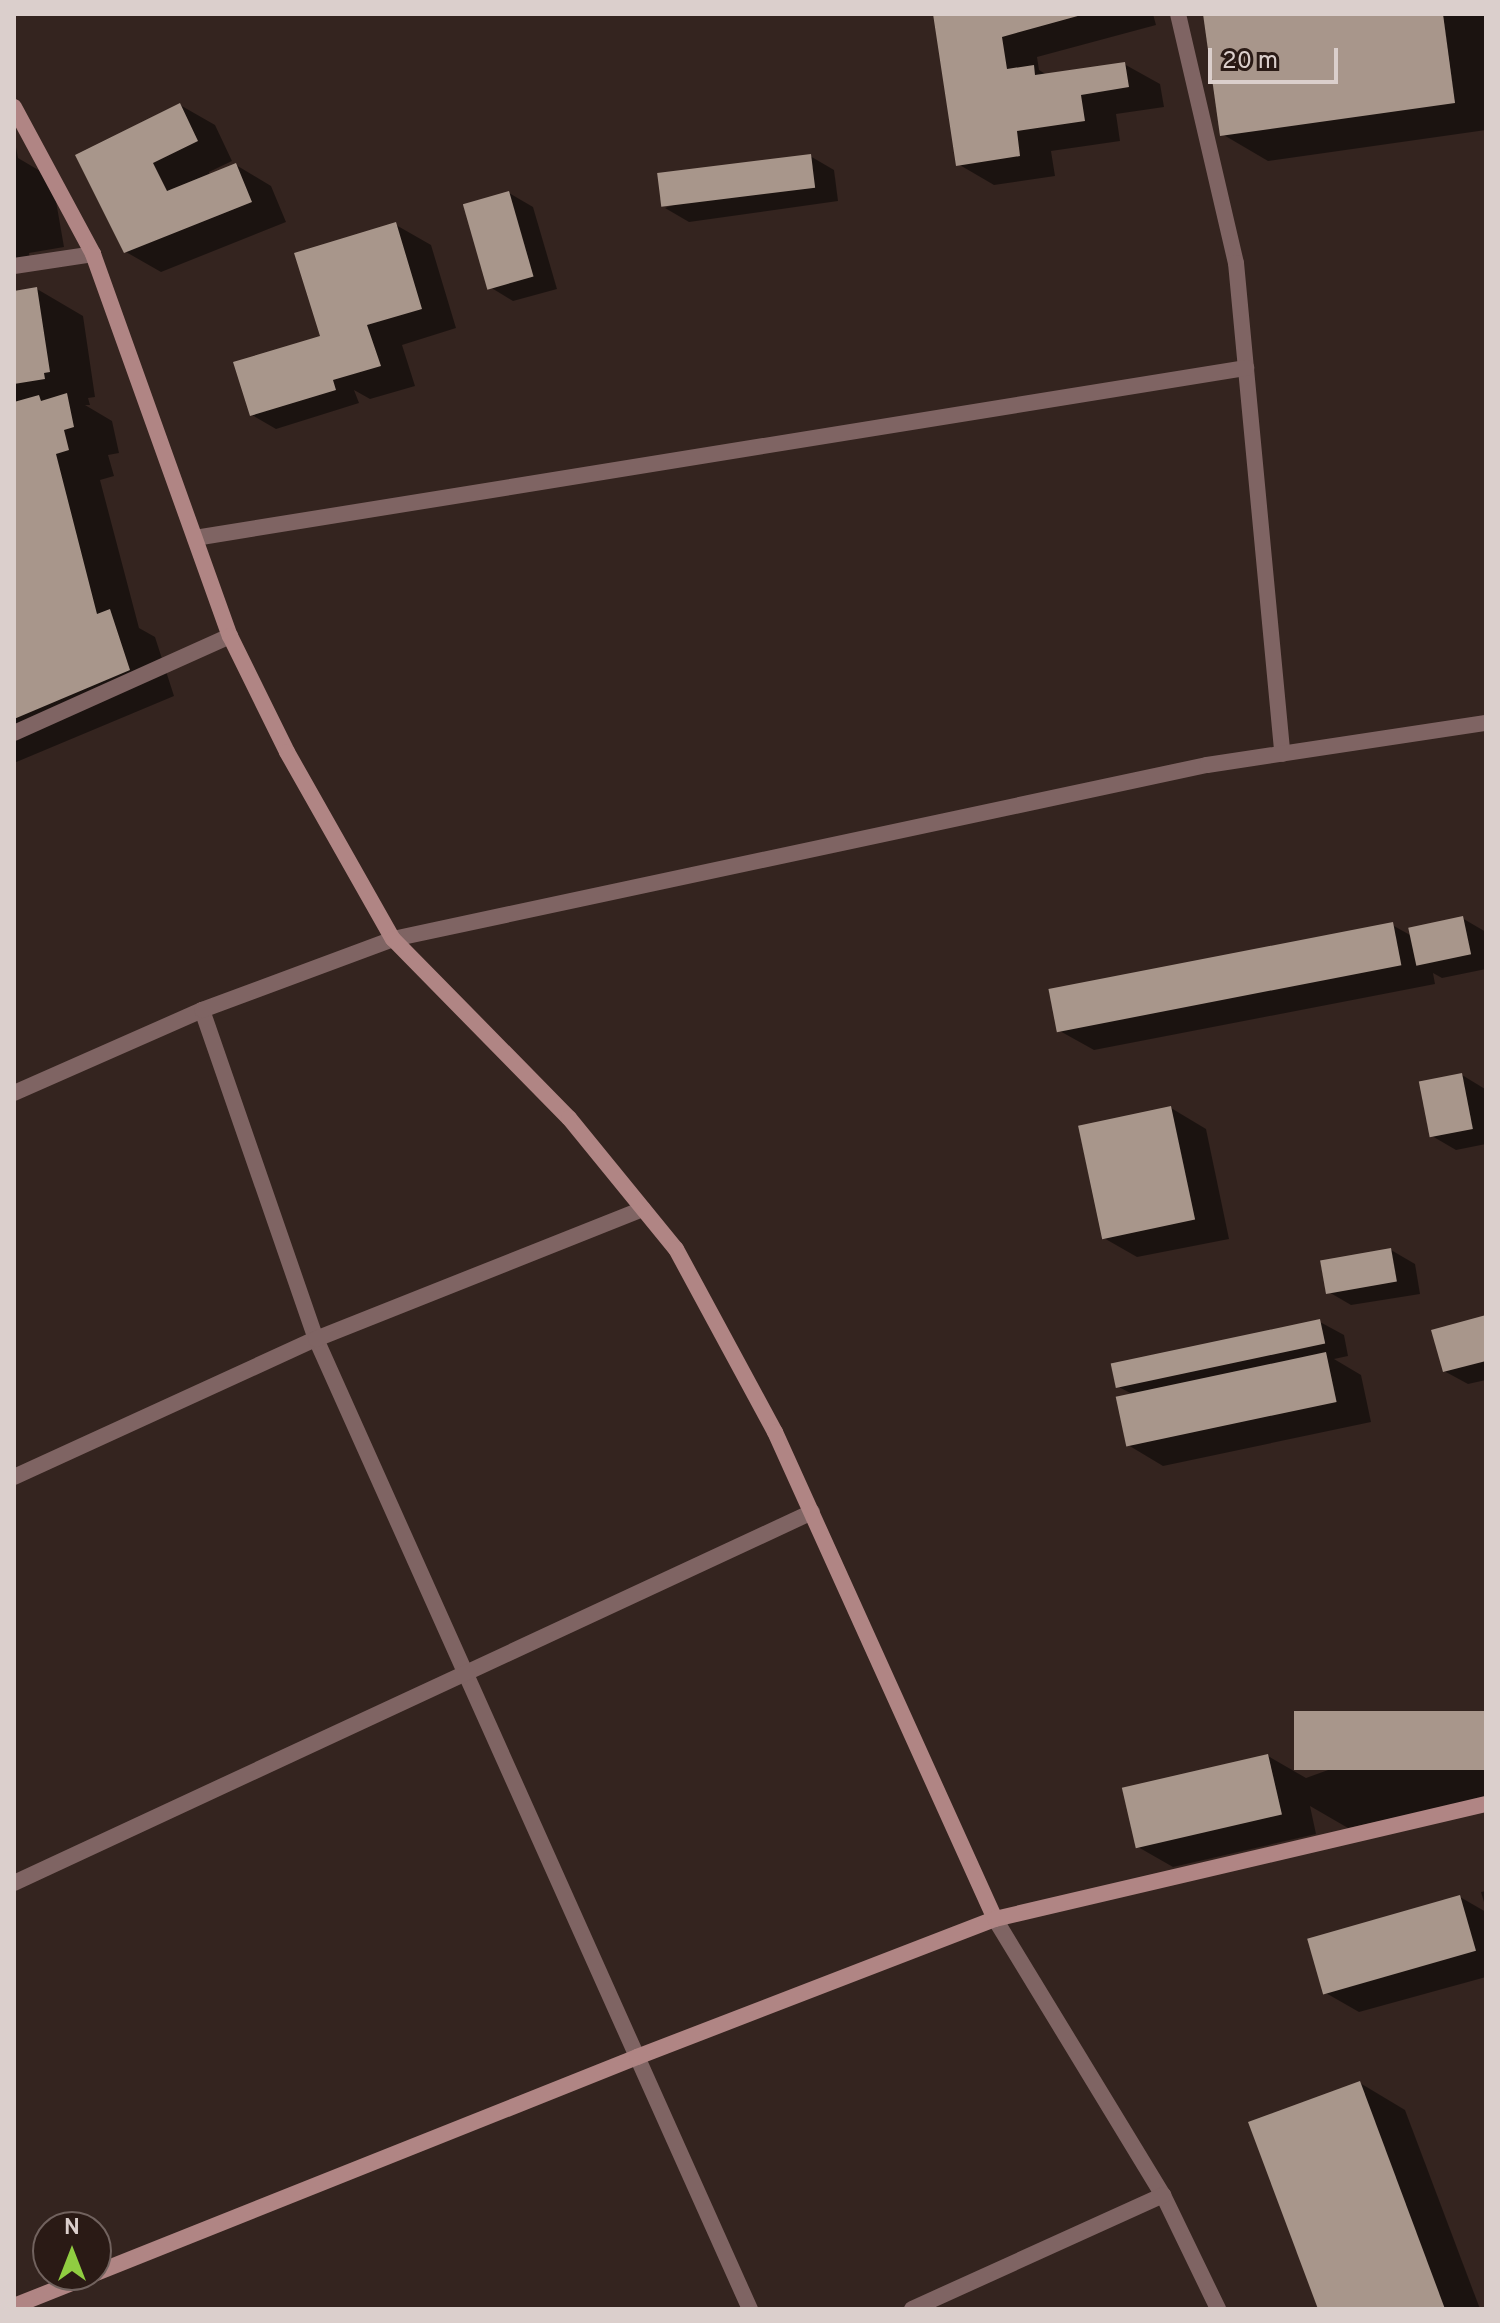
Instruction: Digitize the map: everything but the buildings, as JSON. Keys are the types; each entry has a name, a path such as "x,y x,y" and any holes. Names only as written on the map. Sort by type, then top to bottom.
{"street":[{"path":"1178,14 1236,263 1282,754"},
{"path":"14,107 93,254 230,636 287,752 393,939 569,1118 676,1249 775,1432 995,1919 1163,2195 1218,2309"},
{"path":"14,266 93,254"},
{"path":"195,538 1246,368"},
{"path":"14,733 230,636"},
{"path":"14,1093 202,1010 393,939 1207,765 1486,723"},
{"path":"202,1010 316,1339 750,2309"},
{"path":"14,1477 316,1339 643,1209"},
{"path":"14,1883 812,1512"},
{"path":"112,2267 637,2057 995,1919 1486,1804"},
{"path":"912,2309 1163,2195"},
{"path":"14,2306 52,2291"}]}
